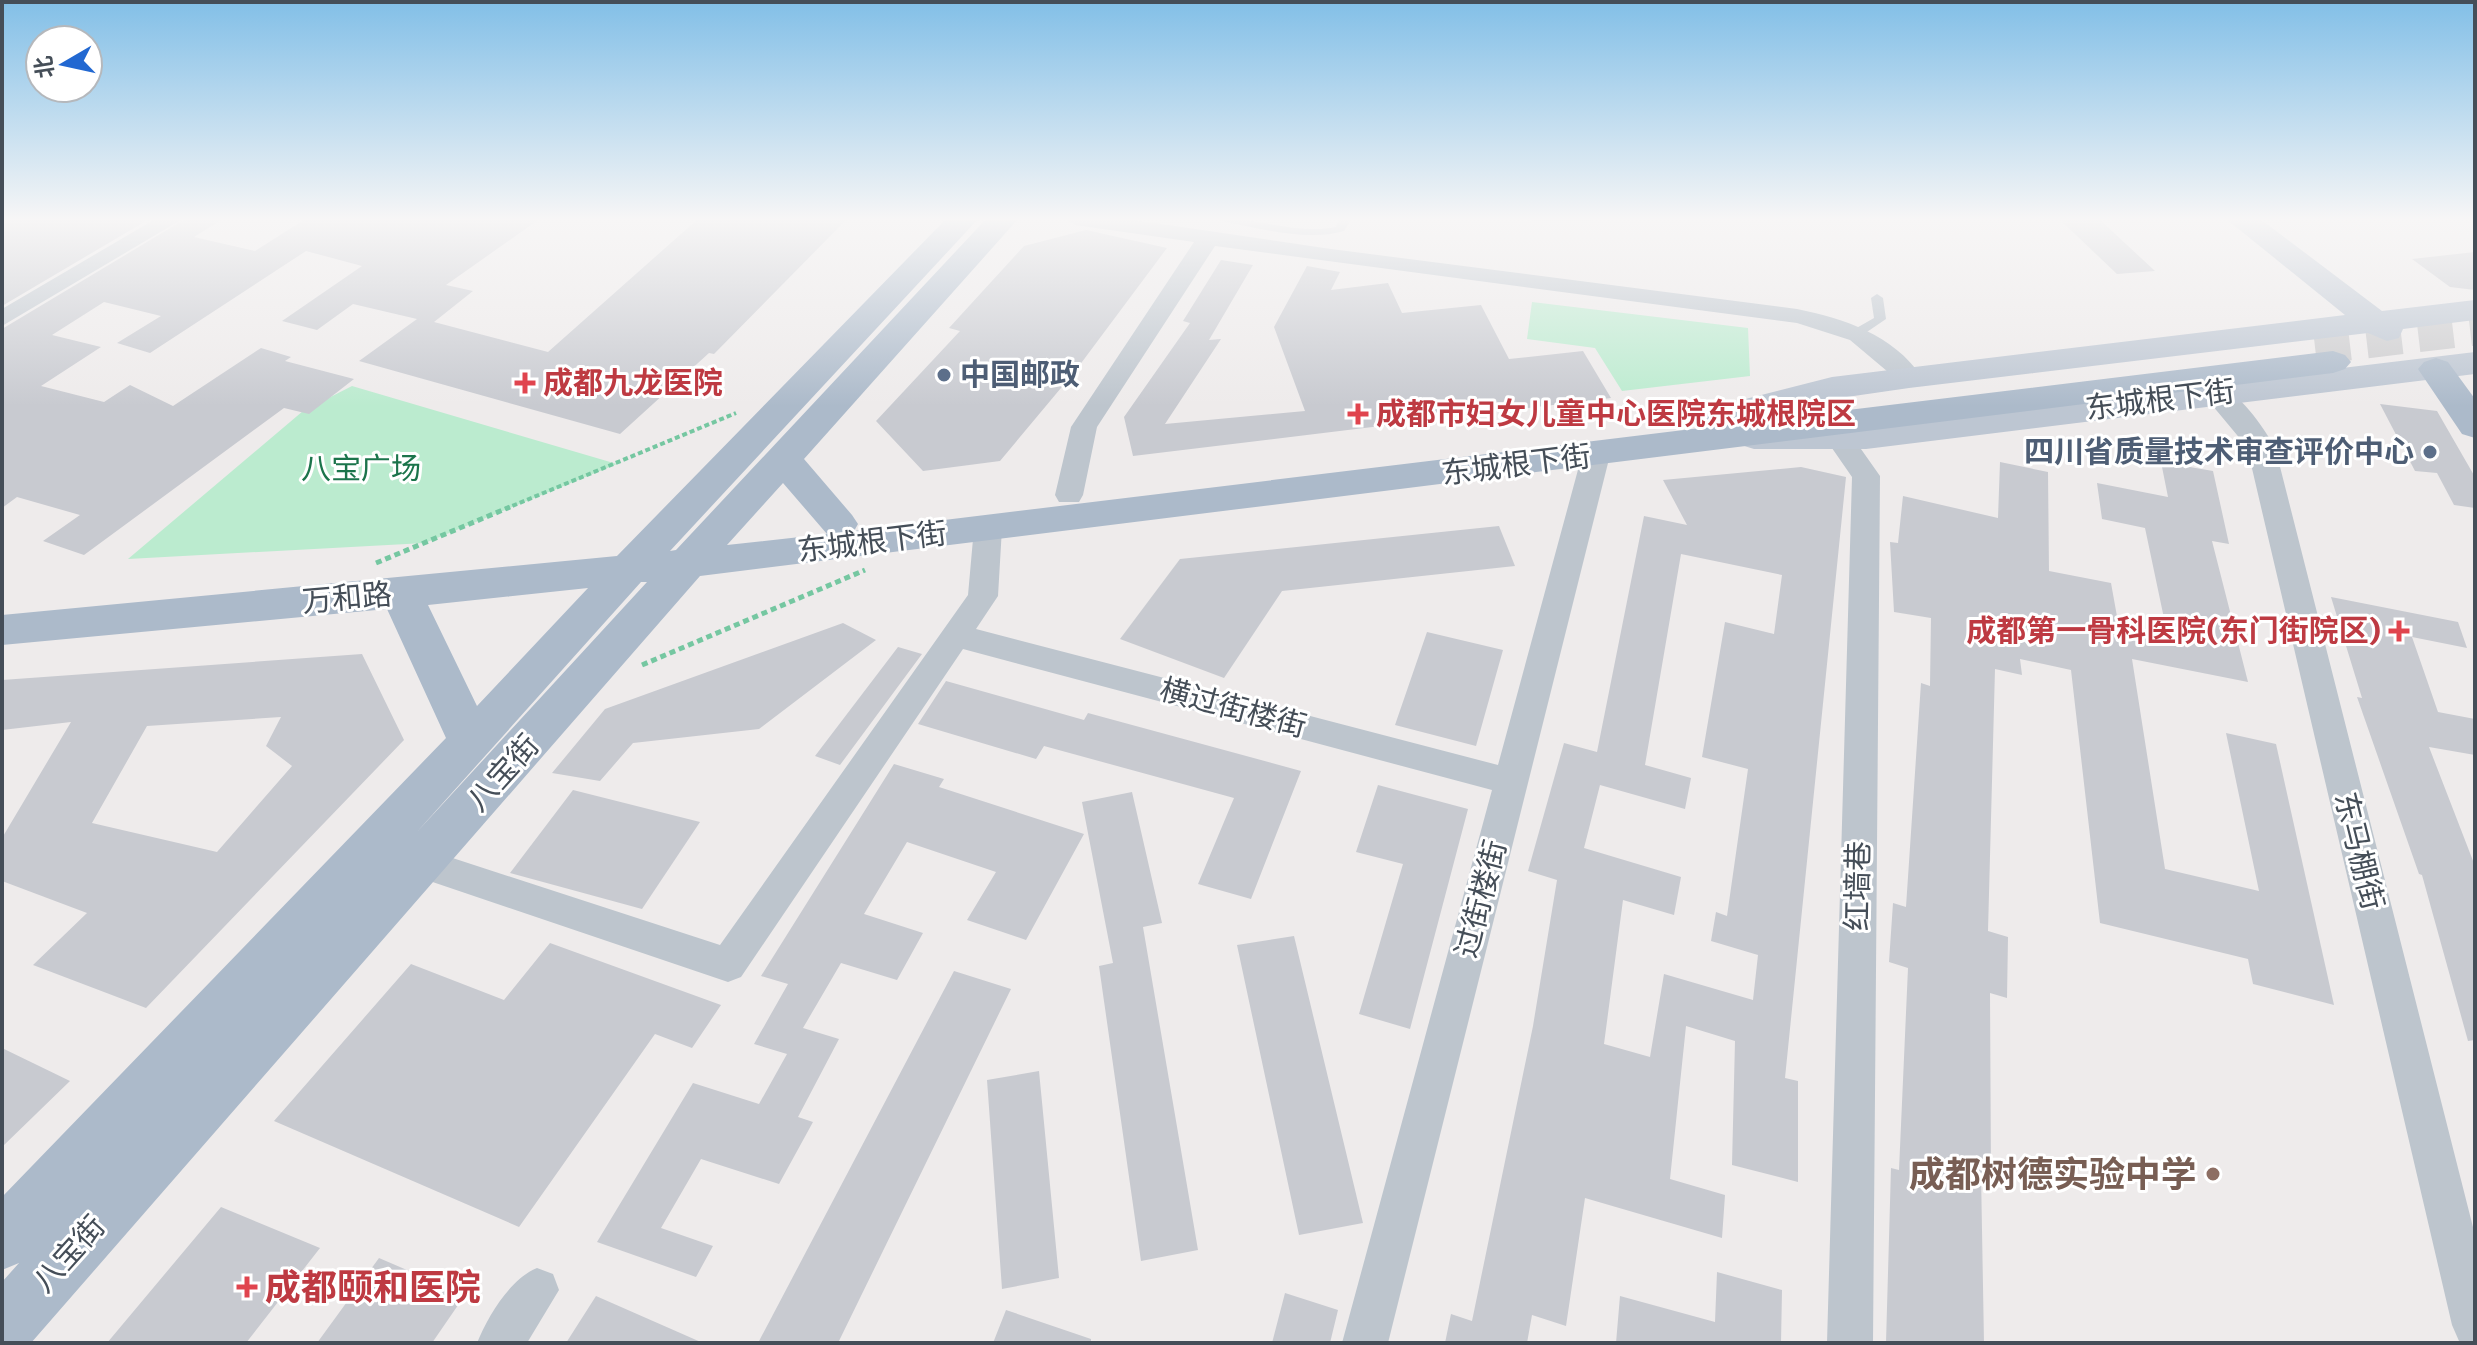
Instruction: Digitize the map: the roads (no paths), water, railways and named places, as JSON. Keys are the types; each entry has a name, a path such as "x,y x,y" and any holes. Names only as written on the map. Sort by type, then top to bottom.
{"main road":[{"name":"八宝街","path":"2,1328 422,863 672,552 909,281"},
{"name":"八宝街","path":"2,1240 471,742 672,552 785,461 947,281"},
{"path":"1732,427 2324,354"},
{"path":"2466,368 2475,426"},
{"name":"东城根下街","path":"672,552 838,524 1069,495 1732,427"},
{"name":"东城根下街","path":"672,552 988,528 1596,455 1732,427"},
{"path":"785,461 838,524"},
{"name":"万和路","path":"2,603 356,572 672,552"},
{"name":"万和路","path":"2,630 401,593 672,552"},
{"path":"401,593 471,742"}],"street":[{"path":"2,319 67,281"},
{"path":"1069,495 1084,427 1180,281"},
{"path":"1565,281 1797,316 1871,339 1909,377"},
{"path":"2332,281 2466,368"},
{"path":"2345,281 2390,320"},
{"name":"东城根下街","path":"1732,427 1832,388 2475,310"},
{"name":"东城根下街","path":"1732,427 1839,438 2215,393 2466,368"},
{"name":"东马棚街","path":"2215,393 2250,429 2261,447 2475,1325"},
{"name":"红墙巷","path":"1839,438 1866,476 1850,1343"},
{"name":"过街楼街","path":"1365,1343 1596,455"},
{"path":"422,863 728,965 983,596 988,528"},
{"name":"横过街楼街","path":"954,635 1511,782"},
{"path":"500,1343 537,1290"}],"lane":[{"path":"1857,333 1880,319 1877,298"}],"tunnel":[{"path":"2315,347 2475,328"}],"place":[{"name":"中国邮政","path":"944,375"},
{"name":"成都九龙医院","path":"525,383"},
{"name":"成都市妇女儿童中心医院东城根院区","path":"1358,414"},
{"name":"四川省质量技术审查评价中心","path":"2430,452"},
{"name":"成都第一骨科医院(东门街院区)","path":"2399,631"},
{"name":"成都树德实验中学","path":"2213,1174"},
{"name":"成都颐和医院","path":"247,1287"}],"park label":[{"name":"八宝广场","path":"361,469"}]}
